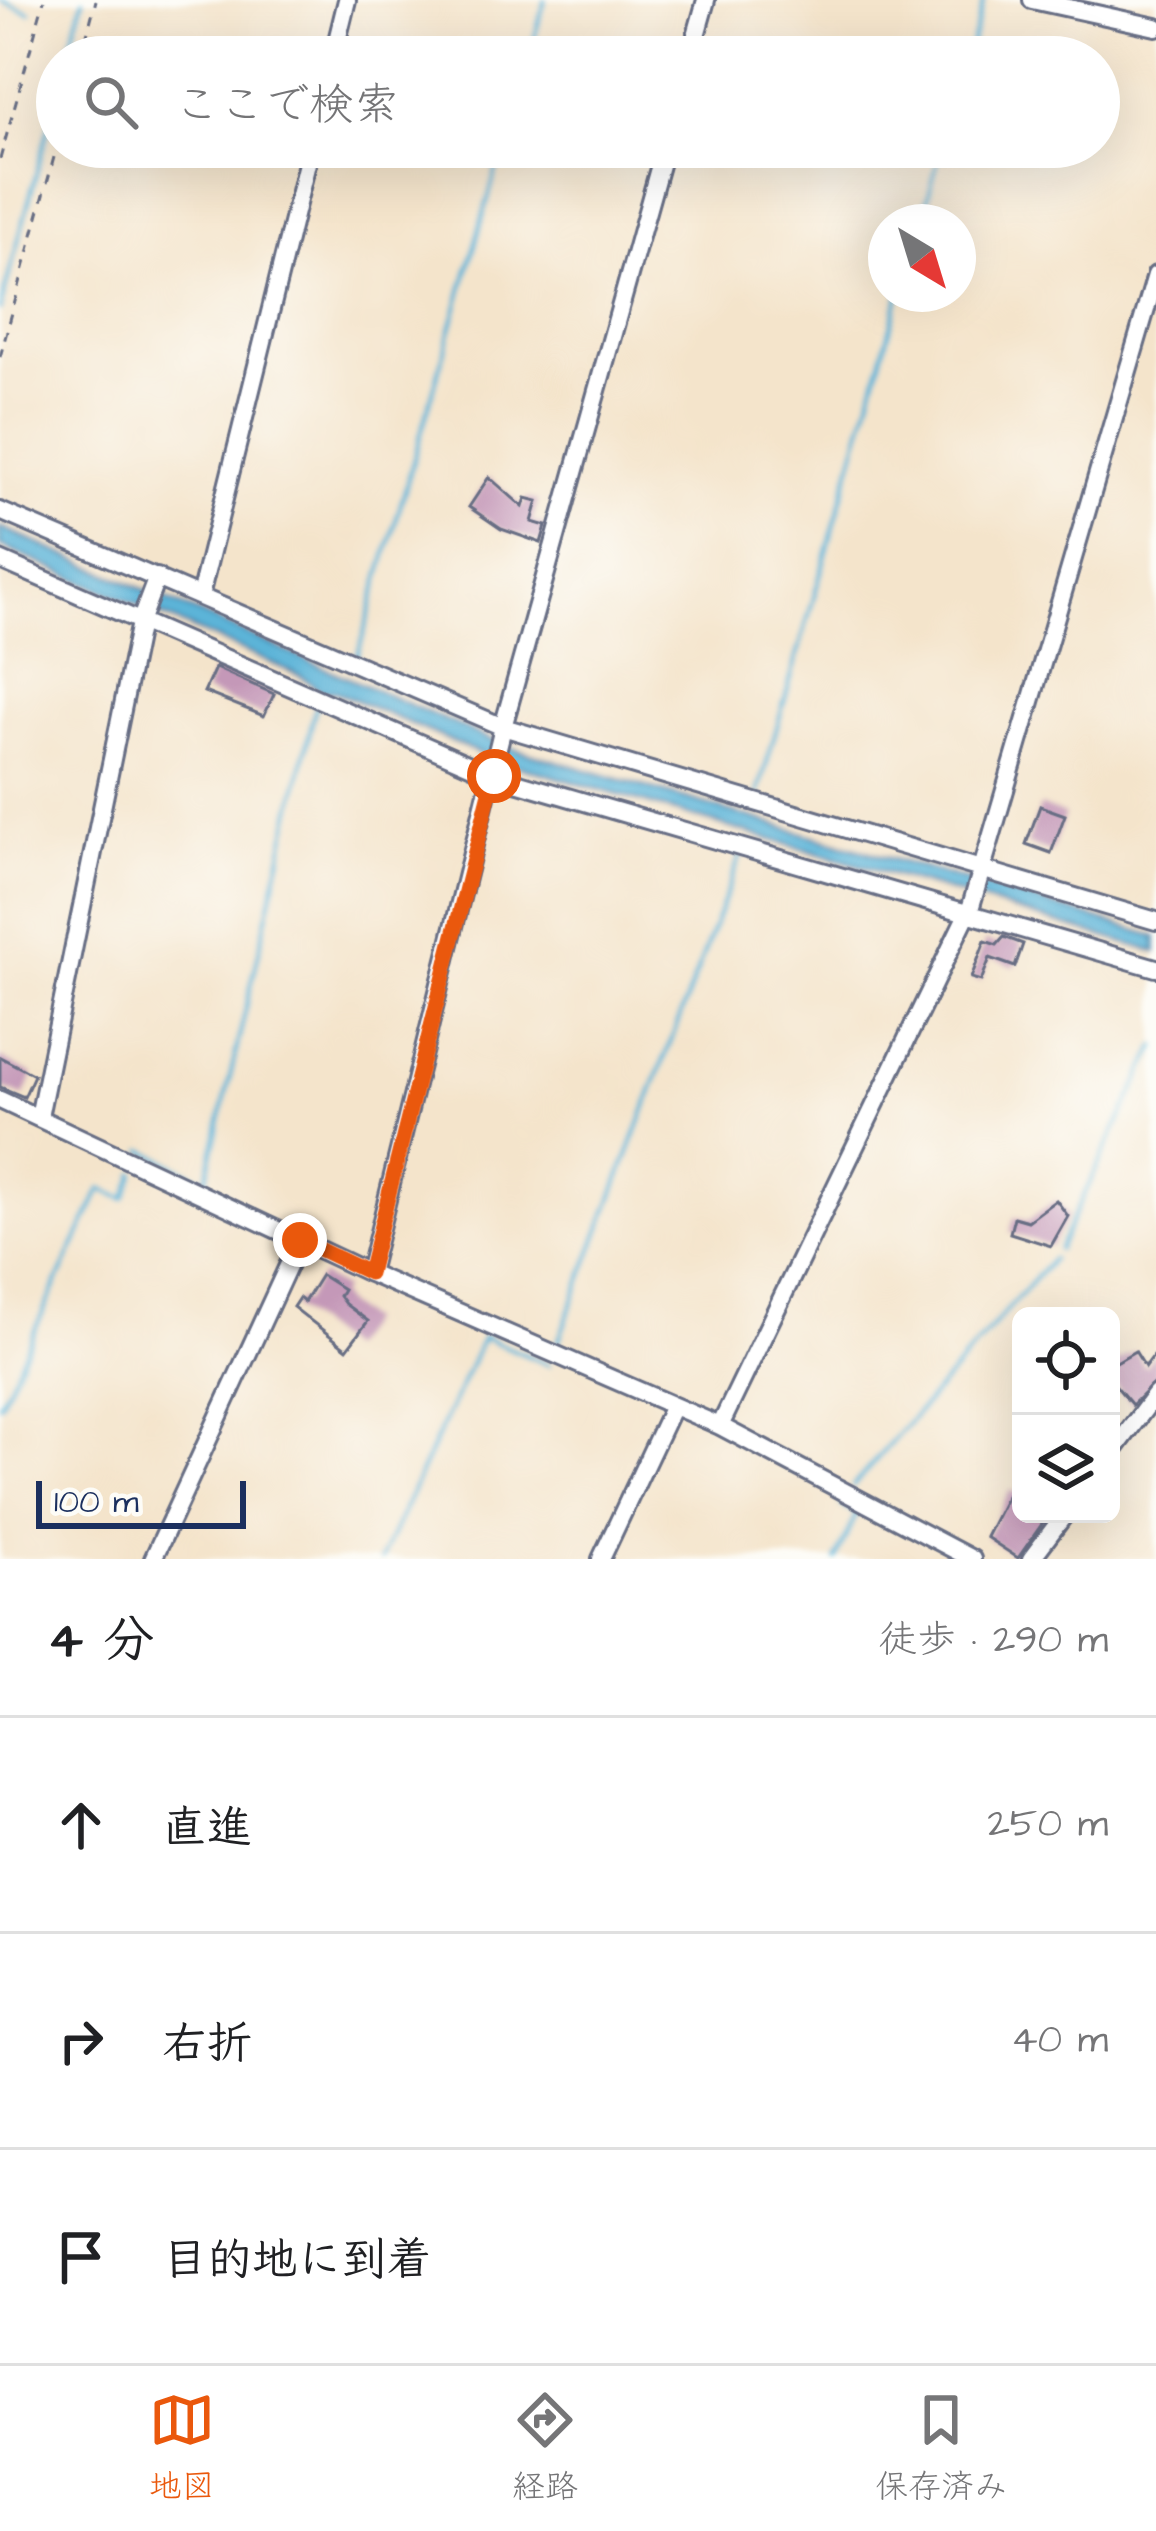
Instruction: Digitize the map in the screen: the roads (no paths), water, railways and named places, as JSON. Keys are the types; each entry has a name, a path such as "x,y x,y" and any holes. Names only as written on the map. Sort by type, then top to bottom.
{"street":[{"path":"338,36 347,0"},
{"path":"697,36 706,0"},
{"path":"1032,0 1156,27"},
{"path":"200,596 306,168"},
{"path":"369,1273 503,735 659,168"},
{"path":"720,1426 969,910 1156,275"},
{"path":"0,511 155,581 200,596 503,735 978,876 1156,921"},
{"path":"0,560 495,772 1156,968"},
{"path":"39,1117 142,617 155,581"},
{"path":"0,1100 369,1273 720,1426 972,1559"},
{"path":"153,1559 300,1240"},
{"path":"1120,1442 1156,1394"},
{"path":"602,1559 673,1406"},
{"path":"1031,1559 1058,1523"}],"water":[{"path":"0,527 505,746 1156,936 1156,952 488,757 334,691 321,691 301,676 0,546"}],"waterway":[{"path":"0,0 30,12"},
{"path":"73,36 83,0"},
{"path":"535,36 545,0"},
{"path":"974,36 984,0"},
{"path":"0,309 38,168"},
{"path":"357,657 497,168"},
{"path":"926,204 936,168"},
{"path":"758,794 895,312"},
{"path":"144,1150 206,1181 316,705"},
{"path":"558,1342 741,854"},
{"path":"1058,1249 1156,1046"},
{"path":"0,1404 101,1189 125,1199 135,1173"},
{"path":"853,1486 1052,1259"},
{"path":"381,1559 483,1337 549,1365"},
{"path":"836,1559 857,1513 841,1505"}]}
